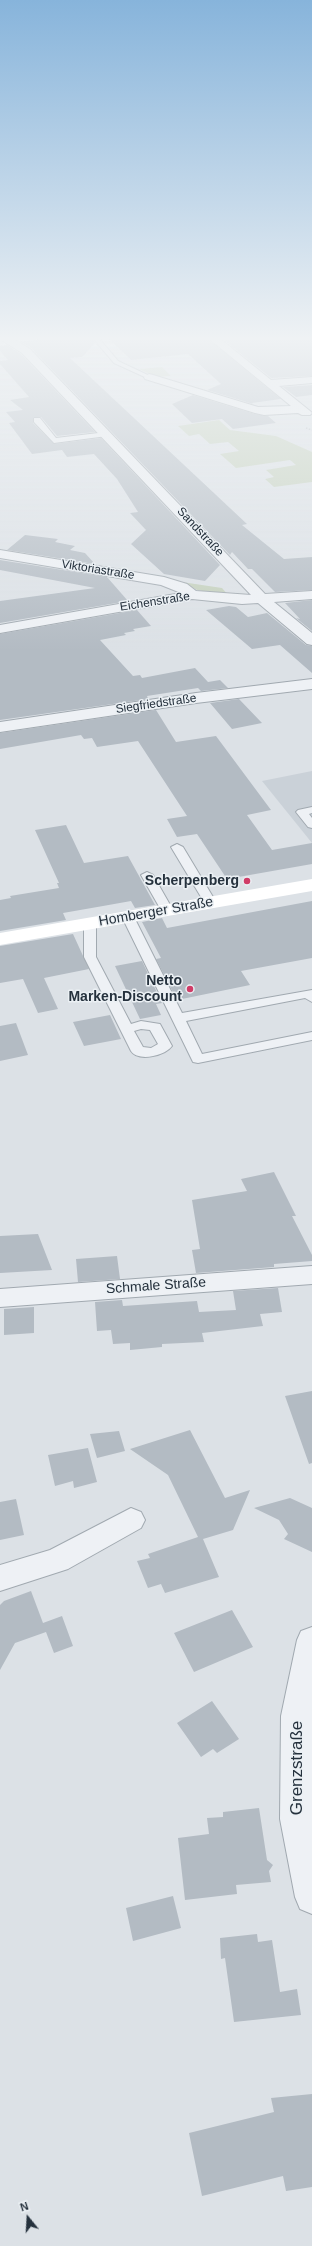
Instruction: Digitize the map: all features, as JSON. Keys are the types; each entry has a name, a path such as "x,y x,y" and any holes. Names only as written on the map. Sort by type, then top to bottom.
{"main road":[{"name":"Homberger Straße","path":"0,940 312,884"}],"street":[{"name":"Sandstraße","path":"113,442 262,599 312,641"},
{"name":"Viktoriastraße","path":"0,554 164,581 182,587 192,595"},
{"name":"Eichenstraße","path":"0,629 192,595 242,600 312,595"},
{"name":"Siegfriedstraße","path":"0,727 196,698 312,684"},
{"name":"Schmale Straße","path":"0,1298 312,1275"},
{"path":"0,1578 58,1560 131,1520"},
{"name":"Grenzstraße","path":"312,1640 296,1716 296,1819 312,1897"}],"lane":[{"path":"312,810 302,812 312,825"},
{"path":"177,847 210,902"},
{"path":"147,875 167,910"},
{"path":"128,917 198,1058 312,1036"},
{"path":"90,924 90,957 127,1029"},
{"path":"178,1018 309,993 312,998"}],"shaded area":[{"path":"312,771 312,843 262,781"}],"green space":[{"path":"208,442 289,442 312,452 312,482 274,487 265,479 274,477 266,470 296,465 290,460 236,468 220,454 239,451 228,442 210,444"},
{"path":"182,582 222,588 229,596 197,590"}],"building":[{"path":"23,442 52,442 54,444 71,442 105,442 220,565 205,581 164,574 131,544 146,530 130,513 138,512 117,479 94,454 67,457 62,450 32,454"},
{"path":"121,442 159,442 247,524 242,525 284,559 312,557 312,590 275,592 252,569 248,569 232,552 230,555"},
{"path":"25,535 58,539 55,542 75,546 70,550 85,553 95,564 7,550"},
{"path":"0,560 107,577 128,601 0,623 0,601 95,588 0,570"},
{"path":"312,600 312,631 296,618 300,619 285,603"},
{"path":"229,606 236,607 248,617 267,613 306,645 312,646 312,673 280,645 252,649 206,610"},
{"path":"137,610 151,626 133,629 135,631 124,633 126,635 100,640 133,676 140,675 142,678 195,668 208,682 220,680 228,688 201,691 198,688 147,696 148,699 0,720 0,634"},
{"path":"239,699 262,723 232,729 210,703"},
{"path":"156,710 176,742 216,736 271,810 247,815 272,850 312,843 312,864 227,879 197,834 177,837 167,819 187,816 138,741 97,747 92,738 84,739 81,735 0,749 0,733"},
{"path":"66,825 84,863 128,856 155,905 135,908 131,901 63,913 66,920 0,931 0,900 11,898 10,896 59,888 57,883 59,883 35,830"},
{"path":"312,901 312,958 241,971 250,985 177,1000 156,959 161,958 142,922 162,918 167,928"},
{"path":"73,934 89,969 44,978 58,1009 38,1013 23,979 0,983 0,946"},
{"path":"142,961 162,1003 156,1004 161,1015 140,1019 115,966"},
{"path":"110,1015 121,1039 84,1046 73,1022"},
{"path":"16,1023 28,1055 0,1061 0,1026"},
{"path":"274,1172 296,1216 292,1216 312,1255 312,1261 274,1264 274,1267 196,1273 192,1250 200,1249 192,1200 247,1191 241,1179"},
{"path":"38,1234 52,1270 0,1273 0,1236"},
{"path":"117,1256 120,1279 78,1282 76,1259"},
{"path":"278,1288 282,1312 260,1314 263,1326 202,1333 204,1342 162,1344 162,1347 130,1350 130,1343 113,1344 111,1330 97,1331 95,1302 122,1300 123,1306 197,1301 199,1312 236,1310 233,1291"},
{"path":"34,1307 34,1333 4,1335 4,1309"},
{"path":"312,1391 312,1463 309,1464 285,1396"},
{"path":"190,1430 225,1498 250,1490 233,1530 203,1539 219,1577 165,1593 161,1584 148,1588 137,1561 150,1558 148,1554 198,1537 168,1475 130,1449"},
{"path":"119,1431 125,1451 97,1458 90,1434"},
{"path":"88,1448 97,1482 74,1488 73,1481 55,1486 48,1455"},
{"path":"290,1498 312,1508 312,1552 284,1539 288,1534 279,1520 254,1508"},
{"path":"16,1499 24,1535 0,1540 0,1502"},
{"path":"31,1591 43,1623 62,1616 73,1646 54,1653 46,1632 15,1643 0,1670 0,1605 4,1601"},
{"path":"232,1610 253,1647 194,1672 174,1633"},
{"path":"212,1701 239,1739 217,1753 213,1749 201,1757 177,1723"},
{"path":"259,1808 267,1860 273,1865 269,1871 271,1882 236,1885 237,1894 185,1900 178,1838 209,1834 207,1818 223,1817 223,1812"},
{"path":"173,1896 181,1928 133,1941 126,1908"},
{"path":"257,1934 258,1942 272,1940 280,1992 297,1989 301,2015 234,2022 225,1958 221,1959 220,1938"},
{"path":"312,2094 312,2187 286,2191 283,2176 202,2196 189,2133 274,2112 271,2098"}],"place":[{"name":"Scherpenberg","path":"247,881"},
{"name":"Netto Marken-Discount","path":"190,989"}]}
